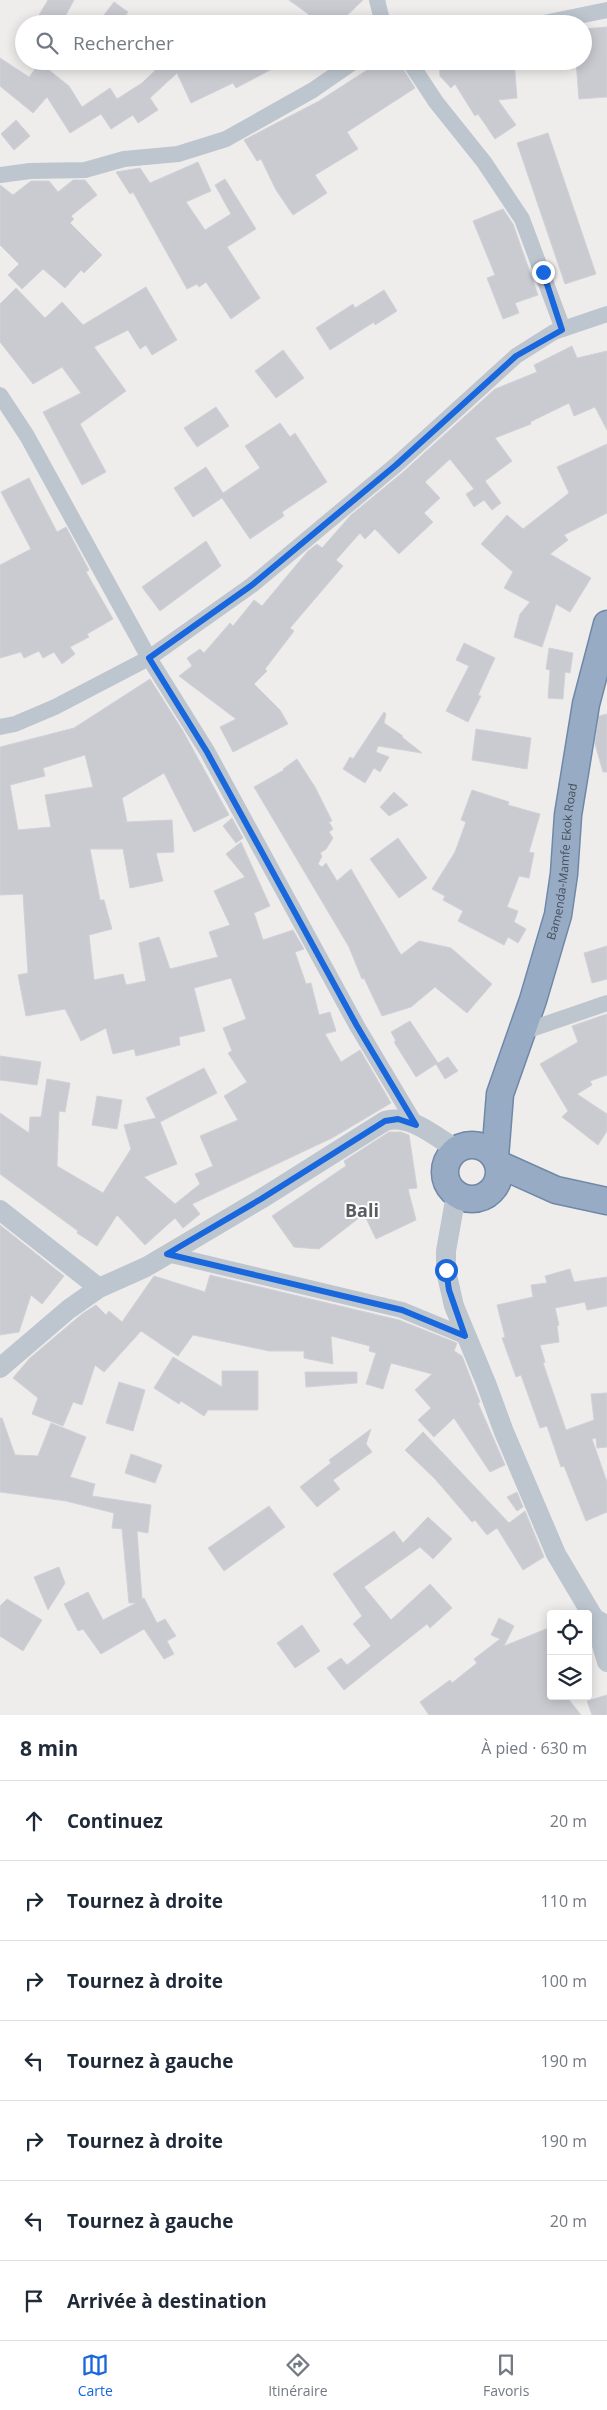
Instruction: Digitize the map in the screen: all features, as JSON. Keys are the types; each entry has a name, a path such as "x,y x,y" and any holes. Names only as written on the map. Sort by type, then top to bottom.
{"highway":[{"name":"Bamenda-Mamfe Ekok Road","path":"500,1094 558,915 564,874 568,815 586,704 607,624"},
{"path":"500,1094 497,1161 500,1174 496,1185 490,1193 479,1199 467,1199 456,1195 444,1177 444,1167 448,1157 460,1147 500,1094"},
{"path":"460,1147 476,1144 487,1149 497,1161 556,1190 607,1201"},
{"path":"490,1193 556,1190"}],"street":[{"path":"377,0 381,15"},
{"path":"583,15 607,10"},
{"path":"0,175 30,171 60,172 85,170 124,160 178,154 226,140 313,90 343,70"},
{"path":"416,70 436,102 484,162 522,219 562,330"},
{"path":"0,727 15,724 47,711 149,658 259,579 396,465 516,356 562,330 607,314"},
{"path":"0,395 27,436 149,658 207,752 357,1026 416,1125"},
{"path":"520,1033 607,1004"},
{"path":"0,1368 68,1309 99,1288 146,1267 261,1199 385,1121 398,1119 416,1125 460,1147"},
{"path":"456,1195 446,1251 449,1290 465,1336 556,1554 601,1622 607,1662"},
{"path":"0,1210 99,1288"},
{"path":"167,1254 402,1310 465,1336"}],"building":[{"path":"48,0 74,0 66,15 39,15"},
{"path":"289,0 363,0 347,15 309,15"},
{"path":"114,2 128,12 126,15 104,15"},
{"path":"607,27 607,97 579,99 577,70 592,70 592,28"},
{"path":"0,58 15,68 15,70 29,77 34,70 49,70 69,86 82,107 110,88 117,99 142,83 156,70 270,70 236,88 233,83 191,103 177,73 150,98 158,110 138,123 133,115 111,129 101,114 70,133 47,97 33,113 0,86"},
{"path":"367,70 404,70 415,88 347,132 358,149 315,175 327,193 293,215 276,190 261,159 257,161 244,140 319,101"},
{"path":"440,70 515,70 517,98 498,100 516,125 495,139 478,114 475,116 455,84 451,88 440,76"},
{"path":"16,120 30,136 14,150 1,134"},
{"path":"548,133 596,274 565,284 517,143"},
{"path":"198,162 211,191 186,202 205,230 231,214 215,185 225,179 256,229 227,247 260,298 231,319 206,282 199,287 197,284 187,289 133,192 130,194 116,172 140,168 150,183"},
{"path":"73,180 85,180 97,195 71,216 74,219 70,223 102,255 84,273 81,270 65,288 43,269 22,289 8,275 19,264 0,245 0,185 13,195 31,181 49,181 58,192"},
{"path":"503,209 513,224 538,295 515,303 519,313 503,319 487,278 495,275 473,221"},
{"path":"146,287 177,340 152,355 146,345 140,349 128,330 94,347 126,391 80,424 106,472 82,485 43,412 81,393 62,367 33,384 0,342 0,304 16,288 45,318 62,302 83,325"},
{"path":"384,290 397,311 375,325 374,322 330,350 316,328 353,304 355,308"},
{"path":"572,346 577,358 607,351 607,430 595,407 574,416 569,403 530,422 531,424 495,438 512,461 485,481 501,503 492,510 484,500 474,507 466,494 474,489 450,459 425,482 440,498 424,513 433,522 399,554 375,529 365,539 360,533 336,560 343,566 290,628 294,631 265,669 267,671 254,684 280,710 288,724 233,752 220,727 236,719 179,676 192,666 187,658 200,649 204,653 230,623 233,626 254,600 262,606 308,551 317,544 322,548 351,515 402,473 495,389 537,372 534,365"},
{"path":"283,350 304,378 276,398 255,371"},
{"path":"216,407 229,426 197,447 184,428"},
{"path":"280,423 290,437 295,433 327,482 282,512 284,516 250,539 222,498 193,517 174,488 206,467 223,493 260,468 245,446"},
{"path":"607,444 607,513 564,535 568,540 550,554 591,578 570,612 556,604 542,647 514,637 520,614 530,602 504,588 513,572 481,544 507,515 523,529 569,493 557,467"},
{"path":"29,478 57,532 66,527 89,570 86,572 113,619 87,634 89,637 70,647 75,654 62,664 54,652 43,658 39,651 24,658 21,652 0,658 0,565 31,549 1,492"},
{"path":"206,541 221,566 160,611 142,587"},
{"path":"464,643 495,658 478,695 481,696 468,722 446,711 469,666 456,660"},
{"path":"549,648 573,653 570,673 565,672 563,699 548,698 550,670 546,669"},
{"path":"150,679 183,731 229,815 194,832 164,773 122,798 127,822 172,820 174,852 156,853 163,881 130,888 123,849 90,849 100,900 104,900 112,929 89,935 94,980 123,974 126,985 146,981 139,943 159,937 170,969 218,957 209,932 230,925 214,891 245,877 226,854 241,842 270,906 254,913 263,940 293,930 304,949 295,952 306,984 311,983 319,1015 330,1012 336,1031 325,1034 341,1062 360,1050 391,1103 332,1138 192,1204 200,1214 183,1228 175,1218 145,1245 117,1215 97,1246 0,1174 0,1113 29,1133 30,1117 41,1117 47,1079 70,1083 65,1112 59,1111 57,1166 103,1193 131,1149 124,1125 156,1118 146,1098 204,1068 217,1093 160,1122 177,1164 144,1177 175,1204 200,1184 195,1174 213,1166 200,1136 238,1120 224,1096 247,1082 228,1053 232,1051 223,1028 246,1019 231,978 194,988 205,1031 179,1037 180,1045 136,1056 134,1049 113,1054 106,1028 81,1041 65,1009 26,1016 18,975 28,973 23,894 0,895 0,747 74,728","holes":["85,755 93,787 45,795 51,827 18,830 10,785 45,776 43,768"]},
{"path":"384,712 386,714 384,723 403,736 422,753 378,746 376,752 389,757 380,772 374,768 365,783 343,769 350,757 353,759"},
{"path":"607,714 607,772 603,772 595,744 599,716"},
{"path":"476,729 531,738 527,769 472,760"},
{"path":"297,759 315,787 332,821 329,822 333,829 329,832 333,838 326,849 320,853 322,856 318,864 322,867 326,863 337,881 351,869 401,955 419,941 451,948 492,984 467,1013 435,987 411,1007 382,1016 364,978 362,979 349,947 254,787 284,770"},
{"path":"472,790 509,802 508,805 540,814 529,852 534,853 529,878 519,876 507,907 518,911 514,922 526,929 518,943 508,937 504,945 458,921 463,911 443,900 445,896 432,889 455,852 466,822 461,820"},
{"path":"394,792 408,805 389,816 380,807"},
{"path":"232,818 243,838 236,843 223,826"},
{"path":"398,838 427,878 399,898 370,859"},
{"path":"607,946 607,979 592,983 584,953"},
{"path":"607,1014 607,1075 590,1081 592,1085 577,1094 607,1114 607,1131 598,1145 562,1117 568,1111 540,1064 578,1042 572,1026"},
{"path":"410,1021 438,1063 448,1057 458,1071 445,1079 436,1064 416,1077 394,1042 396,1041 391,1032"},
{"path":"0,1056 41,1062 37,1085 0,1080"},
{"path":"97,1096 122,1100 117,1129 92,1125"},
{"path":"389,1132 401,1132 409,1135 417,1188 408,1189 416,1220 376,1239 364,1214 319,1249 294,1247 272,1216 346,1166 344,1161"},
{"path":"0,1225 64,1276 42,1304 31,1295 19,1332 0,1335"},
{"path":"570,1269 574,1282 607,1277 607,1306 587,1310 585,1302 555,1308 559,1325 557,1326 559,1342 540,1345 545,1362 543,1363 566,1430 594,1420 591,1394 607,1393 607,1447 597,1448 596,1438 592,1439 607,1482 607,1512 586,1521 564,1466 561,1467 547,1426 540,1428 521,1375 516,1377 502,1338 505,1337 497,1305 533,1297 531,1285 547,1283 545,1276"},
{"path":"210,1275 399,1320 457,1343 454,1351 462,1356 480,1402 478,1403 505,1465 490,1472 454,1418 434,1437 418,1420 431,1408 415,1390 432,1374 391,1363 383,1389 366,1384 376,1353 369,1351 370,1346 331,1336 333,1364 304,1358 304,1351 269,1351 193,1335 178,1356 141,1331 104,1372 95,1365 82,1405 73,1402 63,1426 32,1414 38,1398 13,1378 30,1358 82,1314 96,1305 106,1315 109,1311 122,1322 154,1276 205,1292"},
{"path":"173,1357 222,1387 222,1371 258,1371 258,1410 208,1410 204,1416 181,1401 179,1404 154,1388"},
{"path":"305,1372 357,1372 357,1383 306,1387"},
{"path":"119,1382 145,1390 133,1431 106,1423"},
{"path":"0,1418 2,1418 15,1455 38,1456 51,1423 86,1437 70,1477 95,1484 92,1496 151,1505 148,1533 137,1531 142,1599 144,1598 157,1623 165,1619 176,1636 167,1641 174,1654 164,1659 144,1629 101,1654 83,1629 78,1631 64,1604 88,1592 103,1620 136,1603 129,1603 122,1529 112,1528 114,1513 66,1501 0,1492"},
{"path":"371,1429 366,1444 372,1452 333,1480 340,1489 317,1507 300,1487 331,1463 329,1460"},
{"path":"423,1432 509,1523 525,1511 544,1557 523,1570 497,1528 487,1535 475,1520 472,1522 435,1479 405,1450"},
{"path":"131,1454 162,1465 155,1483 125,1473"},
{"path":"517,1492 523,1507 517,1511 507,1497"},
{"path":"269,1506 285,1527 224,1571 208,1548"},
{"path":"428,1517 452,1539 433,1559 420,1547 364,1587 391,1620 430,1584 452,1608 430,1628 427,1624 344,1690 327,1668 341,1658 347,1665 371,1646 353,1624 362,1616 333,1574 394,1531 403,1543"},
{"path":"59,1567 65,1583 48,1610 34,1577"},
{"path":"7,1599 42,1620 23,1651 0,1636 0,1606"},
{"path":"499,1618 514,1626 504,1646 547,1629 547,1700 569,1700 581,1715 429,1715 420,1702 450,1680 452,1683 477,1663 474,1659 500,1639 491,1635"},
{"path":"302,1625 320,1651 295,1668 277,1643"},
{"path":"607,1695 607,1715 592,1715 587,1701"}],"district":[{"name":"Bali","path":"362,1211"}],"route":[{"path":"446,1270 449,1290 465,1336 402,1310 287,1281 167,1254 261,1199 385,1121 398,1119 416,1125 357,1026 207,752 149,658 252,585 396,465 516,356 554,332 562,330 543,272"}]}
